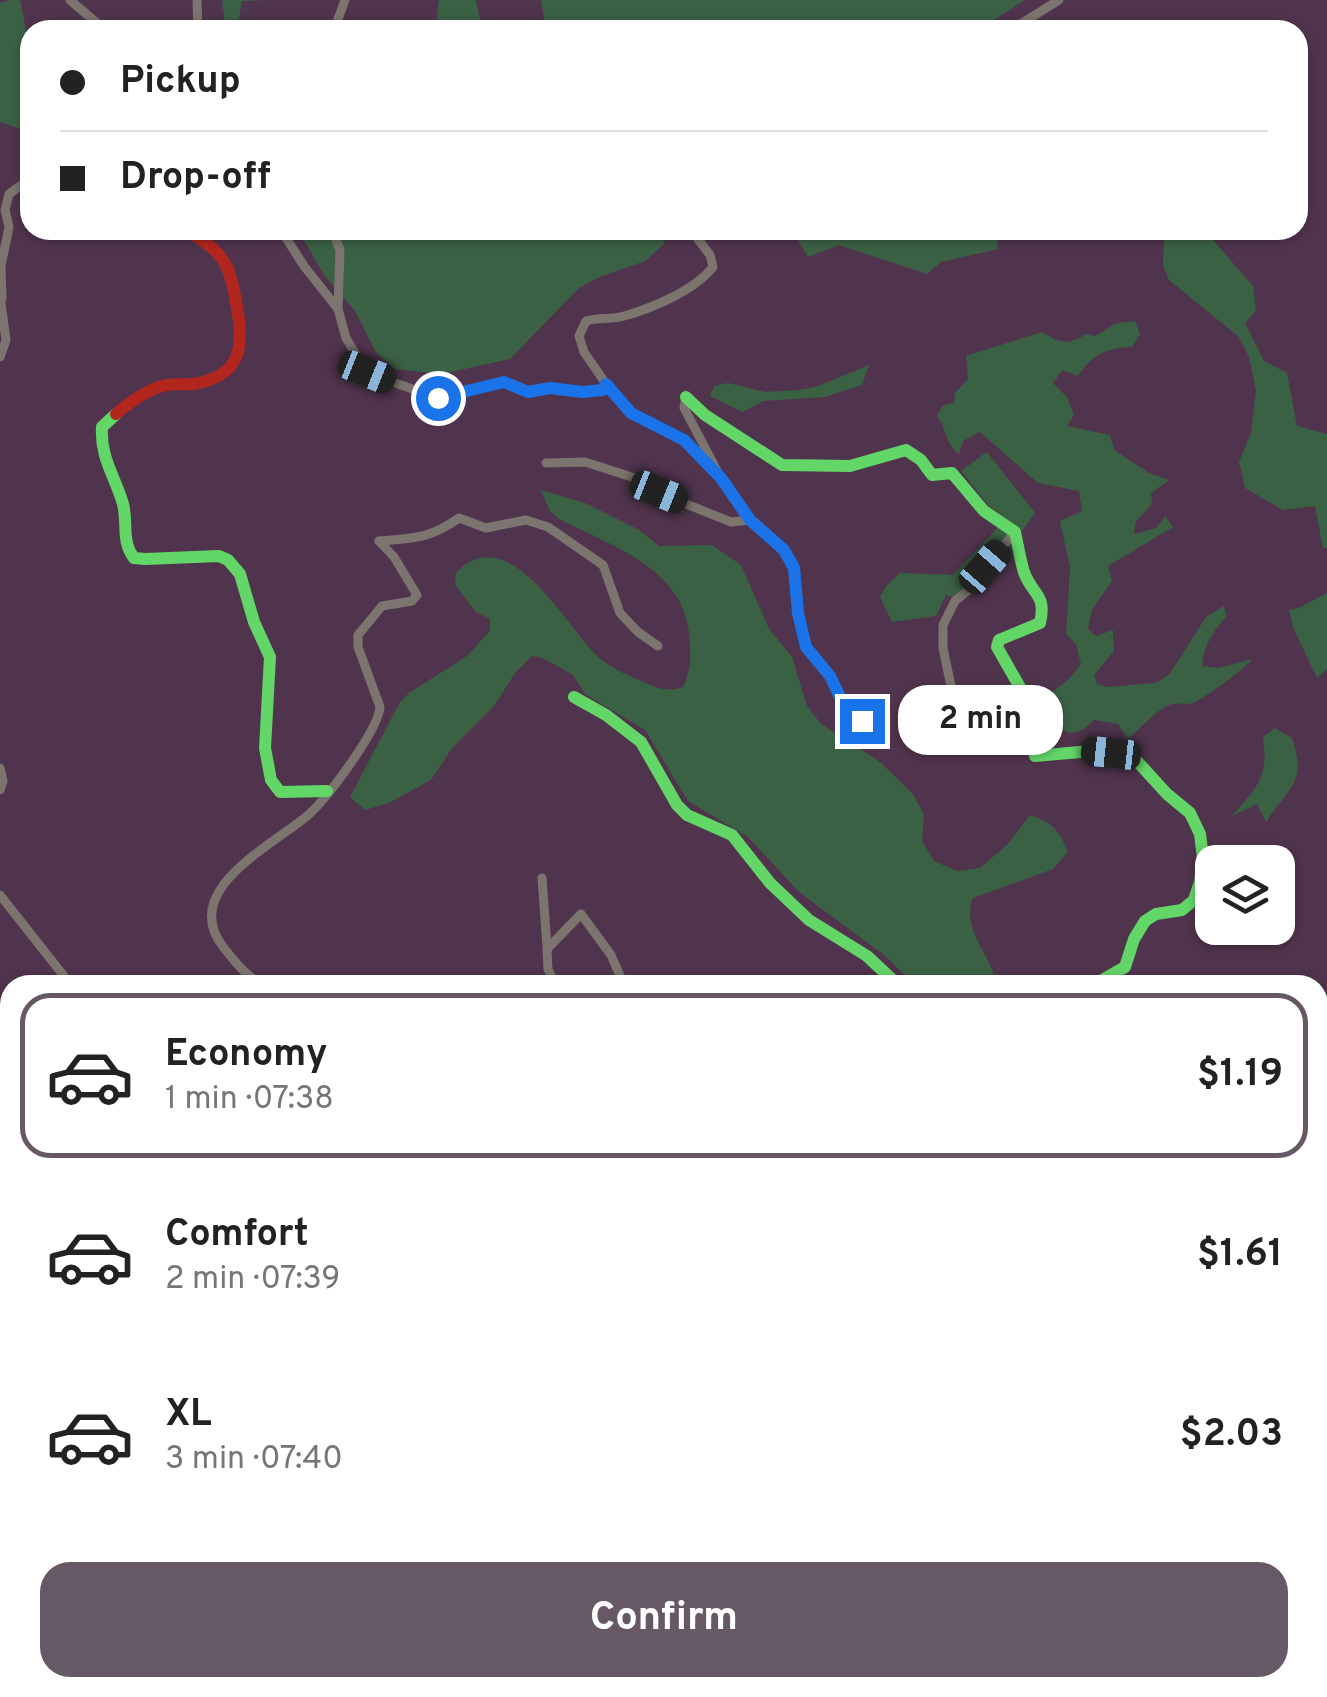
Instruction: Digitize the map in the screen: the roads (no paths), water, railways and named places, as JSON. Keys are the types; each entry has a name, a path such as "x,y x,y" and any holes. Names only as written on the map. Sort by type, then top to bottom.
{"street":[{"path":"70,0 93,20"},
{"path":"1027,20 1059,0"},
{"path":"0,357 6,340 1,297 1,266 9,227 5,210 9,194 20,186"},
{"path":"206,240 229,261 243,340 240,356 223,373 198,383 163,385 118,411 102,427 101,458 125,510 123,536 134,558 219,556 232,562 241,576 254,623 270,652 264,744 272,785 280,792 328,791"},
{"path":"287,240 338,309"},
{"path":"336,240 340,250 338,309 346,338 367,372 438,398 504,382 528,392 550,388 603,390 606,384"},
{"path":"699,240 713,267 703,280 621,318 599,316 586,322 579,336 584,352 631,413 684,440 721,478"},
{"path":"686,397 684,408 721,478 750,520 784,550 794,568 806,647 830,676 841,699 882,743"},
{"path":"686,397 782,466 850,466 906,450 921,460 932,475 952,473 984,511 1016,532 1025,575 1043,597 1045,607 1040,623 999,640 996,647 1024,696 1035,756 1043,759 1077,750 1111,753 1125,748 1190,813 1200,834 1203,862 1198,893 1188,906 1176,912 1157,912 1143,924 1134,938 1129,965 1115,975"},
{"path":"546,462 585,462 641,480 659,492 731,522 750,520"},
{"path":"247,975 220,943 209,908 232,874 311,813 358,752 379,716 358,636 382,606 412,601 416,595 394,557 379,541 435,535 459,518 486,528 526,520 548,527 603,564 620,612 658,646"},
{"path":"937,736 952,691 943,648 943,626 955,602 976,584 985,567 1016,532"},
{"path":"574,697 641,742 677,805 687,815 732,834 770,882 809,920 866,956 887,975"},
{"path":"0,768 0,790"},
{"path":"542,878 551,975"},
{"path":"0,894 63,975"},
{"path":"547,949 581,914 611,955 620,975"}]}
